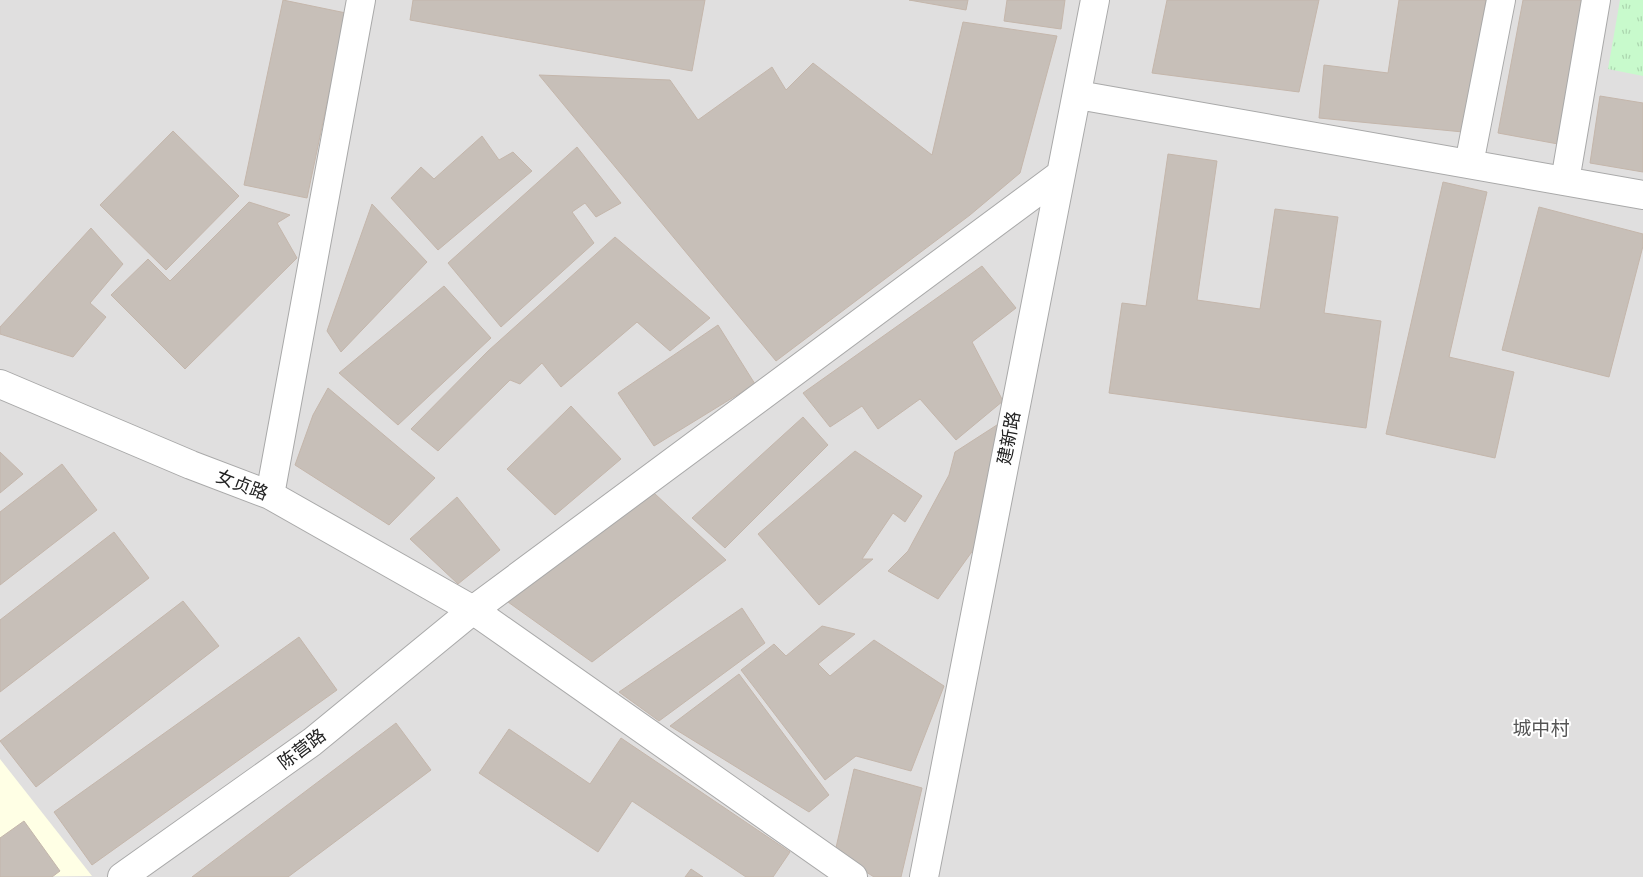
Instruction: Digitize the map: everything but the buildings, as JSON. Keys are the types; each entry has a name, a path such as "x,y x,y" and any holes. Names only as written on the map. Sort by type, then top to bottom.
{"street":[{"path":"270,495 361,0"},
{"name":"建新路","path":"924,877 1095,0"},
{"path":"1470,164 1501,0"},
{"path":"1565,181 1596,0"},
{"path":"1078,95 1643,195"},
{"name":"陈营路","path":"122,877 312,742 473,610 1061,174"},
{"name":"女贞路","path":"0,384 191,465 270,495 473,610 854,877"}],"shaded area":[{"path":"0,0 1643,0 1643,877 0,877"},
{"path":"0,759 92,876 0,877"}],"green space":[{"path":"1620,0 1643,0 1643,76 1608,69"}],"district":[{"name":"城中村","path":"1541,728"}]}
